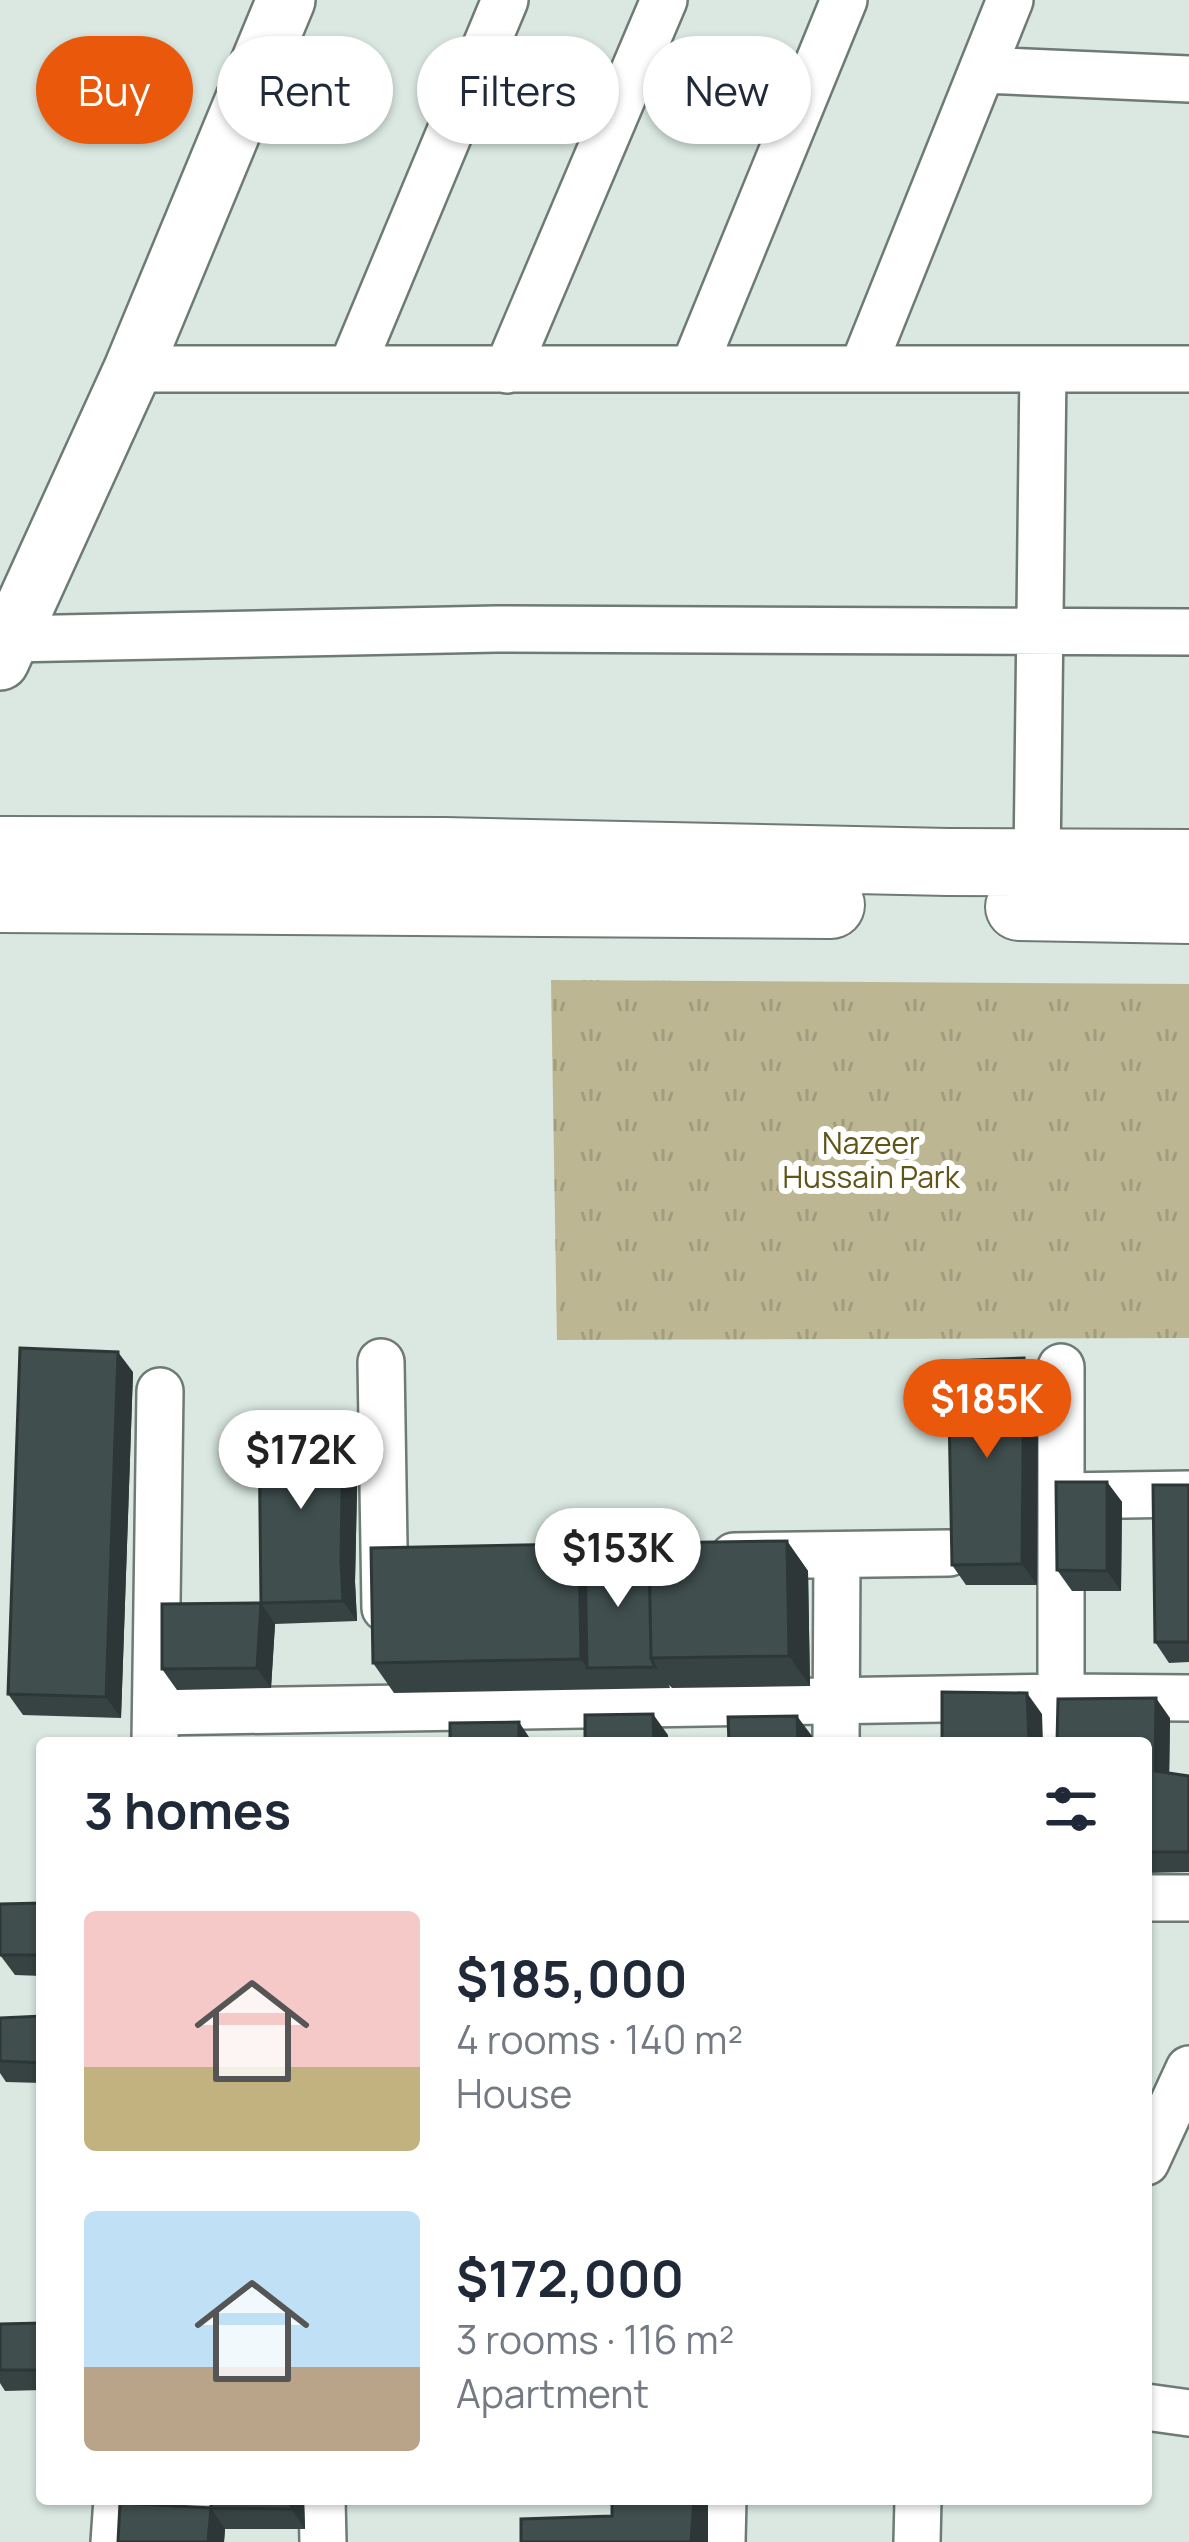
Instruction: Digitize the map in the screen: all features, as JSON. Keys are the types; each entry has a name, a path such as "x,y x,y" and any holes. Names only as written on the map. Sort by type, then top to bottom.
{"main road":[{"path":"0,850 445,851 1189,863"},
{"path":"0,899 1189,910"}],"street":[{"path":"286,0 134,369 5,650 496,629 1189,632"},
{"path":"351,369 505,0"},
{"path":"507,370 664,0"},
{"path":"693,369 844,0"},
{"path":"862,369 1010,0"},
{"path":"982,70 1189,79"},
{"path":"134,369 1189,369"},
{"path":"1036,862 1043,369"},
{"path":"381,1362 386,1690"},
{"path":"1061,1367 1061,1737"},
{"path":"160,1391 156,1727 386,1690 836,1722 1063,1697 1189,1698"},
{"path":"1062,1496 1189,1494"},
{"path":"694,1556 949,1553"},
{"path":"836,1722 837,1555"},
{"path":"383,1560 431,1559"},
{"path":"1152,1898 1189,1898"},
{"path":"1152,2149 1189,2069"},
{"path":"1152,2408 1189,2413"},
{"path":"114,2542 117,2505"},
{"path":"322,2505 323,2542"},
{"path":"722,2542 723,2505"},
{"path":"917,2542 918,2505"}],"green space":[{"name":"Nazeer Hussain Park","path":"551,980 1189,984 1189,1338 557,1340"}],"building":[{"path":"20,1348 118,1352 106,1697 8,1694"},
{"path":"1024,1358 1022,1564 952,1565 948,1361"},
{"path":"343,1421 343,1601 261,1603 259,1425"},
{"path":"1056,1482 1107,1482 1107,1571 1057,1570"},
{"path":"1153,1485 1189,1485 1189,1642 1155,1642"},
{"path":"787,1541 789,1656 651,1658 649,1543"},
{"path":"579,1544 581,1659 373,1663 371,1548"},
{"path":"649,1552 655,1667 587,1668 585,1553"},
{"path":"261,1603 257,1668 162,1669 162,1604"},
{"path":"942,1692 1027,1693 1029,1737 942,1737"},
{"path":"1156,1698 1155,1771 1189,1776 1189,1852 1152,1852 1152,1737 1057,1737 1058,1699"},
{"path":"653,1714 654,1737 585,1737 585,1715"},
{"path":"797,1716 798,1737 729,1737 728,1717"},
{"path":"519,1722 519,1737 450,1737 450,1723"},
{"path":"36,1903 36,1955 0,1955 0,1904"},
{"path":"36,2016 36,2063 0,2061 0,2018"},
{"path":"36,2323 36,2370 0,2370 0,2324"},
{"path":"120,2505 211,2508 208,2542 118,2542"},
{"path":"211,2505 291,2505 291,2509"},
{"path":"612,2505 694,2505 691,2542 521,2542 521,2519 612,2516"}]}
